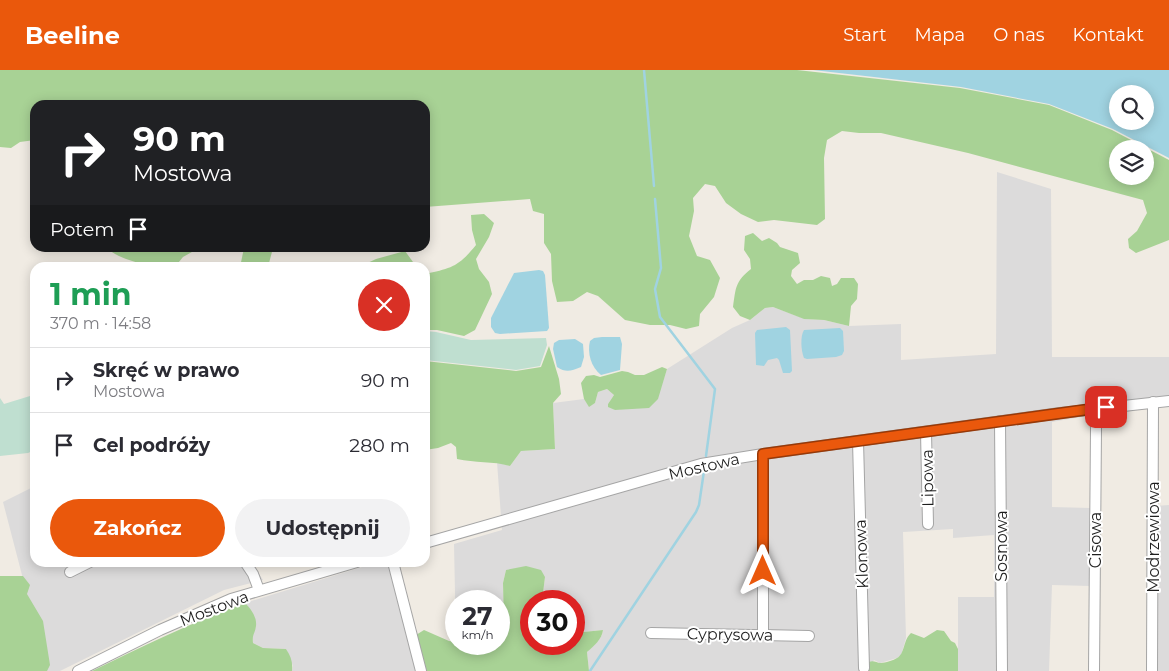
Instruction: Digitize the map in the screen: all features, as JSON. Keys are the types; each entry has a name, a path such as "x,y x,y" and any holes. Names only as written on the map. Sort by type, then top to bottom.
{"street":[{"name":"Mostowa","path":"430,542 701,464 1094,408 1169,401"},
{"name":"Modrzewiowa","path":"1152,671 1153,402"},
{"name":"Cisowa","path":"1094,408 1096,437 1094,671"},
{"name":"Sosnowa","path":"1000,421 1002,671"},
{"name":"Lipowa","path":"926,432 928,524"},
{"name":"Klonowa","path":"858,441 864,668"},
{"path":"763,454 763,634"},
{"path":"70,572 80,567"},
{"path":"248,567 259,590"},
{"name":"Mostowa","path":"78,671 160,630 231,599 340,567"},
{"path":"394,567 421,671"},
{"name":"Cyprysowa","path":"651,633 809,636"}],"shaded area":[{"path":"997,172 1051,189 1052,357 1169,357 1169,406 1103,413 1052,422 1052,507 1090,508 1091,586 1052,585 1049,671 958,671 958,597 994,597 994,535 953,538 953,529 903,532 906,638 901,655 880,663 874,660 868,671 589,671 587,652 597,642 603,630 585,632 585,590 543,590 545,577 506,570 503,590 455,590 454,544 502,530 497,462 510,466 521,451 555,449 553,403 584,399 589,406 595,403 598,392 607,389 614,395 608,404 615,410 628,408 661,387 667,369 732,328 750,320 765,308 773,307 805,319 824,320 849,326 901,324 901,360 996,354"},
{"path":"30,488 30,567 255,567 263,580 224,590 60,671 47,671 3,502"},
{"path":"1169,505 1169,671 1153,671 1155,506"},
{"path":"362,567 389,567 416,671 292,671 293,666 286,649 263,648 253,643 252,636 256,627 245,603"}],"green space":[{"path":"0,70 797,70 960,88 1049,105 1112,130 1131,140 1109,140 1109,185 1154,185 1154,152 1169,160 1169,240 1136,253 1129,248 1128,239 1137,231 1147,213 1143,200 968,153 881,133 842,131 827,140 824,158 825,219 817,225 774,220 758,222 741,214 726,203 715,186 705,184 693,198 694,211 689,236 697,256 710,260 720,278 714,297 700,314 699,326 686,329 670,325 650,325 625,320 598,296 587,292 573,301 557,302 552,281 551,254 544,243 544,214 533,211 530,199 430,207 430,100 30,100 30,141 20,142 11,148 0,147"},
{"path":"484,214 494,223 489,237 476,259 479,269 489,282 492,294 475,330 464,336 430,330 430,273 454,266 476,245 471,215"},
{"path":"753,233 762,241 769,238 780,247 798,253 800,263 792,270 791,276 797,284 804,280 813,280 821,276 830,278 832,286 837,284 841,278 854,278 858,284 857,299 851,306 849,326 824,320 804,319 773,307 765,308 750,320 740,316 733,307 735,294 739,281 751,269 750,259 744,250 745,236"},
{"path":"112,252 192,252 179,262 136,262"},
{"path":"243,252 272,252 269,262 241,262"},
{"path":"406,252 413,262 370,262"},
{"path":"430,331 471,340 546,338 547,345 540,366 516,370 430,361"},
{"path":"549,346 559,379 561,394 553,403 555,449 521,451 510,466 457,459 456,447 451,443 430,449 430,362 516,371 541,367"},
{"path":"662,367 667,369 658,399 649,408 615,410 608,407 614,395 607,389 598,392 595,403 589,407 584,399 581,383 586,376 594,375 600,377 622,371 635,375 644,375"},
{"path":"30,396 30,452 0,456 0,398 4,404"},
{"path":"526,566 541,570 545,577 543,590 520,590 520,655 585,655 585,632 603,630 595,645 587,652 589,671 424,671 416,635 424,630 445,639 445,655 510,655 510,590 503,590 506,570"},
{"path":"0,576 23,576 30,585 27,594 43,621 50,665 47,671 0,671"},
{"path":"245,603 256,619 253,643 263,648 286,649 291,660 292,671 92,671 187,626"},
{"path":"937,630 944,631 951,641 955,643 958,649 958,671 868,671 869,662 885,662 900,656 911,633 924,638"}],"water":[{"path":"813,70 1169,70 1169,158 1154,150 1154,140 1134,140 1115,130 1154,130 1154,85 1109,85 1109,127 1049,104 961,87"},
{"path":"543,271 545,275 549,328 547,331 495,333 491,327 491,318 514,273"},
{"path":"786,327 790,330 792,371 790,373 783,373 777,358 768,360 764,366 756,365 755,333 757,330"},
{"path":"840,328 843,331 844,351 842,355 836,357 804,358 801,344 804,330"},
{"path":"620,337 622,344 620,370 601,375 592,364 589,350 590,341 594,338"},
{"path":"575,339 583,344 584,357 581,367 569,371 560,369 557,367 553,349 554,343 559,340"}],"waterway":[{"path":"644,70 654,186"},
{"path":"655,199 661,268 655,289 660,317 715,389 706,456"},
{"path":"590,671 696,512 699,505 704,471"}],"route":[{"path":"763,571 763,454 1106,407"}]}
